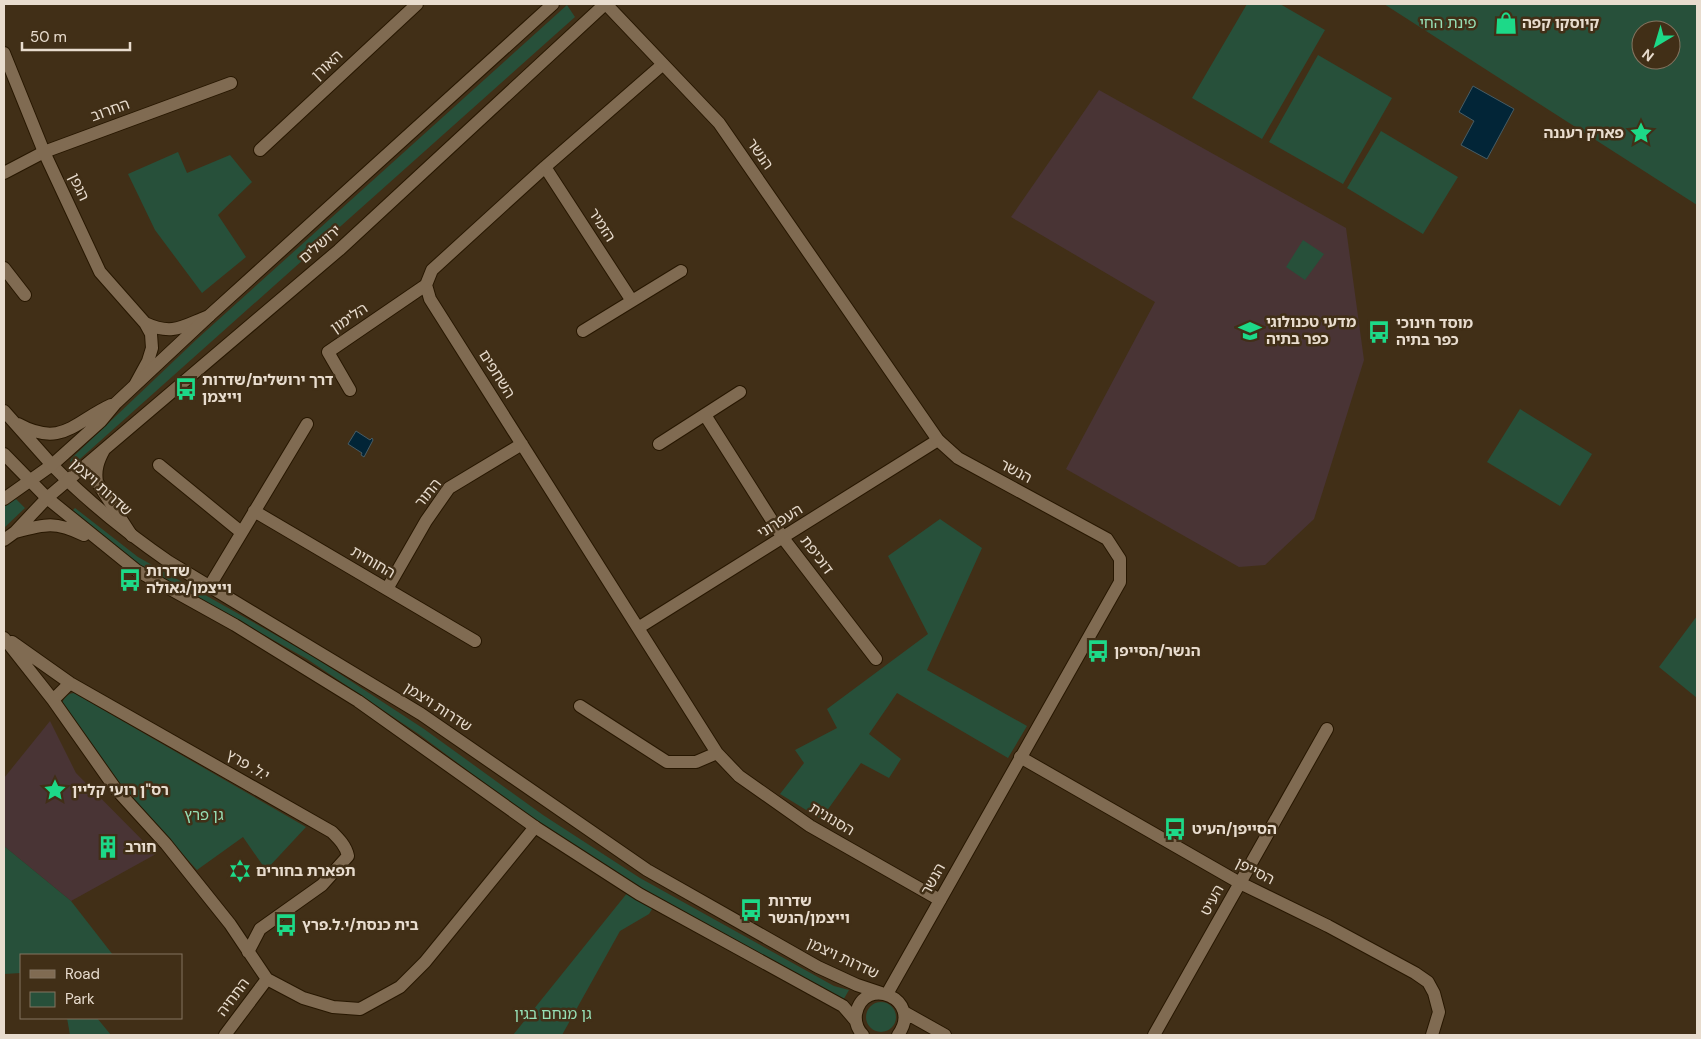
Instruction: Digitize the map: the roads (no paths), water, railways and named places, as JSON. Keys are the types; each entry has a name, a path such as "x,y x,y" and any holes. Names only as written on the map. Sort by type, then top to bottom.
{"street":[{"name":"האורן","path":"260,150 416,4"},
{"name":"ירושלים","path":"4,499 28,480 52,465 101,421 135,384 553,4"},
{"name":"ירושלים","path":"15,532 46,498 339,250 606,4"},
{"name":"הנשר","path":"606,4 719,123 938,440 958,458 1107,538 1120,559 1120,582 940,900 884,994"},
{"name":"הגפן","path":"4,53 44,152 100,272 146,323 151,334 152,348 148,361 135,384"},
{"path":"426,285 432,270 545,167 662,65"},
{"name":"החרוב","path":"4,173 44,152 231,84"},
{"name":"הזמיר","path":"545,167 632,301"},
{"path":"4,268 25,295"},
{"path":"583,331 681,271"},
{"name":"הלימון","path":"350,390 328,352 426,285"},
{"name":"השחפים","path":"426,285 430,299 717,753"},
{"path":"146,323 154,327 171,330 210,315"},
{"path":"659,444 740,392"},
{"path":"7,416 30,431 56,434 73,428 96,412 116,403"},
{"name":"דוכיפת","path":"705,415 783,538 876,659"},
{"name":"שדרות ויצמן","path":"7,416 67,481 132,536 169,562 422,714 647,870 818,968 857,985 884,994"},
{"path":"209,587 307,424"},
{"name":"העפרוני","path":"638,628 938,440"},
{"name":"התור","path":"387,589 426,521 449,488 522,444"},
{"path":"106,446 97,466 97,482 132,536"},
{"path":"4,454 46,498 136,570 235,625 358,701 535,828 639,894 843,1006 858,1030"},
{"path":"159,466 241,532"},
{"name":"החוחית","path":"254,511 475,641"},
{"path":"4,540 15,532 51,524 67,527 102,544"},
{"name":"י.ל. פרץ","path":"4,638 53,700 115,788 166,844 230,924 267,979 303,998 333,1007 360,1009 400,987 425,962 535,828"},
{"name":"י.ל. פרץ","path":"4,638 70,683 332,832 346,849 348,856 342,864 322,885 260,929 248,952"},
{"path":"53,700 70,683"},
{"path":"580,706 667,762 696,762 717,753"},
{"name":"העיט","path":"1154,1035 1327,729"},
{"name":"הסנונית","path":"717,753 739,776 810,826 940,900"},
{"name":"הסייפן","path":"1020,757 1240,883 1328,926 1415,973 1428,982 1434,994 1439,1012 1432,1035"},
{"name":"התחיה","path":"225,1035 267,979"},
{"path":"858,1030 858,1006 867,997 884,994 895,998 904,1012 905,1021 898,1035"},
{"path":"904,1012 945,1035"}],"water":[{"path":"1473,86 1514,109 1487,159 1461,145 1474,121 1459,112"},
{"path":"356,431 373,440 364,457 361,455 362,453 348,444"}],"place":[{"name":"קיוסקו קפה","path":"1506,23"},
{"name":"פארק רעננה","path":"1641,133"},
{"name":"מדעי טכנולוגי כפר בתיה","path":"1250,331"},
{"name":"מוסד חינוכי כפר בתיה","path":"1379,332"},
{"name":"דרך ירושלים/שדרות וייצמן","path":"186,389"},
{"name":"שדרות וייצמן/גאולה","path":"130,580"},
{"name":"הנשר/הסייפן","path":"1098,651"},
{"name":"רס\"ן רועי קליין","path":"55,790"},
{"name":"הסייפן/העיט","path":"1175,829"},
{"name":"חורב","path":"108,847"},
{"name":"תפארת בחורים","path":"240,871"},
{"name":"שדרות וייצמן/הנשר","path":"751,910"},
{"name":"בית כנסת/י.ל.פרץ","path":"286,925"}],"park label":[{"name":"פינת החי","path":"1448,23"},
{"name":"גן פרץ","path":"204,815"},
{"name":"גן מנחם בגין","path":"553,1014"}]}
